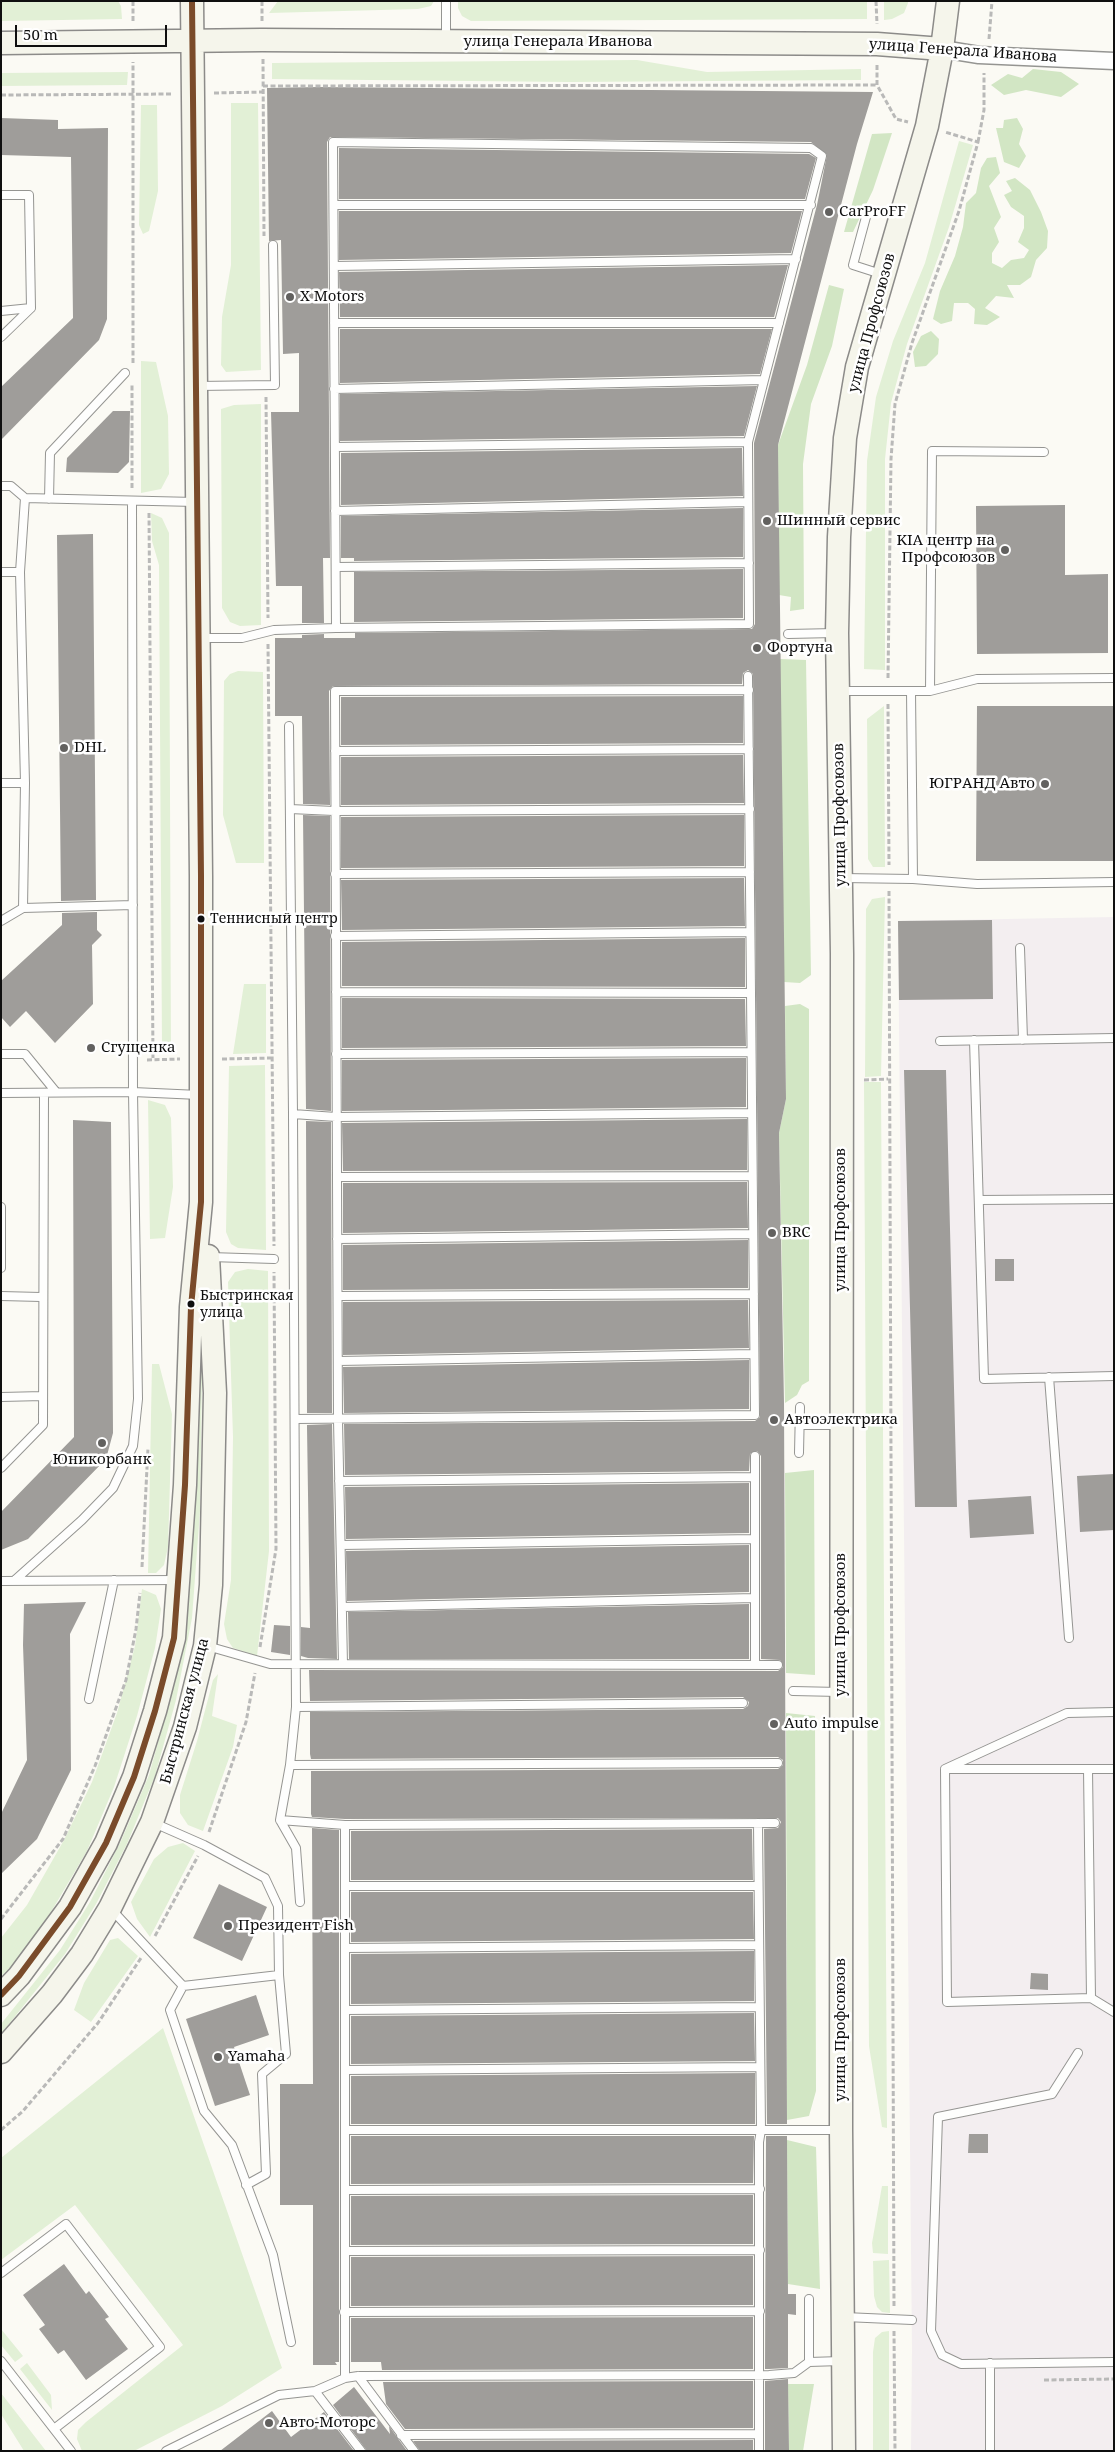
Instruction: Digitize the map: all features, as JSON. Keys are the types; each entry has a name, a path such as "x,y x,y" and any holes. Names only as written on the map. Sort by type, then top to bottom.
{"main road":[{"name":"Быстринская улица","path":"1,1995 19,1976 70,1907 106,1843 134,1777 155,1711 174,1638 179,1580 191,1307 201,1202 192,1"},
{"name":"улица Профсоюзов","path":"844,2451 841,2130 840,878 837,633 839,537 845,438 857,366 927,126 942,49 948,1"},
{"name":"улица Генерала Иванова","path":"1,43 133,43 262,40 446,41 877,44 942,49"},
{"name":"Быстринская улица","path":"1,2052 52,1994 82,1954 110,1908 152,1822 184,1726 205,1646 211,1585 215,1403 208,1257 201,1202"}],"street":[{"name":"улица Генерала Иванова","path":"942,49 980,55 1114,62"}],"lane":[{"path":"446,1 446,41"},
{"path":"197,638 242,638 268,632 336,628 749,624 748,442 822,156 811,148 333,142 336,628"},
{"path":"1,195 29,195 31,308 1,337"},
{"path":"334,205 810,205"},
{"path":"866,217 853,265 883,275"},
{"path":"195,386 274,385 273,244"},
{"path":"334,266 796,259"},
{"path":"1,311 31,308"},
{"path":"334,323 779,323"},
{"path":"49,498 50,453 129,375"},
{"path":"334,389 764,380"},
{"path":"335,447 748,442"},
{"path":"930,691 932,451 1044,452"},
{"path":"1,486 11,486 25,498 197,502"},
{"path":"23,908 25,783 20,572 25,498"},
{"path":"15,1580 82,1520 113,1488 133,1446 138,1399 133,1092 132,501"},
{"path":"335,511 748,502"},
{"path":"336,567 748,562"},
{"path":"1,572 20,572"},
{"path":"788,634 837,633"},
{"path":"295,1419 755,1415 748,676"},
{"path":"838,691 930,691 977,679 1114,678"},
{"path":"343,1664 338,1420 335,691 749,690"},
{"path":"910,691 913,879"},
{"path":"289,726 296,1707 290,1765 280,1820 296,1848 300,1902"},
{"path":"335,751 749,749"},
{"path":"1,783 25,783"},
{"path":"290,809 334,811 750,809"},
{"path":"335,874 750,872"},
{"path":"840,878 913,879 976,884 1114,882"},
{"path":"1,922 23,908 133,905"},
{"path":"335,936 750,932"},
{"path":"1020,948 1023,1040"},
{"path":"336,992 751,993"},
{"path":"940,1041 1114,1038"},
{"path":"974,1040 984,1379 1114,1376"},
{"path":"336,1054 751,1052"},
{"path":"1,1054 25,1054 56,1092"},
{"path":"1,1093 133,1092 201,1095"},
{"path":"1,1468 43,1425 41,1296 44,1093"},
{"path":"293,1114 336,1117 751,1113"},
{"path":"337,1177 752,1176"},
{"path":"979,1200 1114,1199"},
{"path":"1,1207 1,1268"},
{"path":"337,1239 753,1234"},
{"path":"208,1257 274,1259"},
{"path":"338,1296 754,1294"},
{"path":"1,1296 41,1296"},
{"path":"338,1361 754,1354"},
{"path":"1050,1377 1069,1638"},
{"path":"1,1397 43,1396"},
{"path":"799,1453 800,1407"},
{"path":"800,1425 841,1424"},
{"path":"755,1456 755,1665"},
{"path":"339,1481 755,1477"},
{"path":"340,1546 755,1539"},
{"path":"89,1699 114,1580"},
{"path":"1,1581 179,1580"},
{"path":"342,1607 755,1598"},
{"path":"205,1646 270,1664 778,1665"},
{"path":"793,1691 841,1692"},
{"path":"296,1707 743,1703"},
{"path":"945,1769 1067,1713 1114,1712"},
{"path":"290,1765 778,1763"},
{"path":"945,1769 1114,1769"},
{"path":"945,1769 947,2002 1091,1998 1114,2012"},
{"path":"1088,1769 1091,1998"},
{"path":"280,1820 345,1824 775,1823"},
{"path":"152,1822 204,1845 265,1878 278,1906 279,1975 286,2054 262,2074 266,2174 246,2185"},
{"path":"758,1823 761,2130 759,2142 759,2451"},
{"path":"345,1824 345,2378"},
{"path":"345,1886 758,1886"},
{"path":"110,1908 183,1986"},
{"path":"345,1948 758,1945"},
{"path":"183,1986 279,1975"},
{"path":"183,1986 170,2010 204,2111 232,2145 273,2256 290,2342"},
{"path":"345,2010 759,2007"},
{"path":"1078,2053 1052,2094 938,2117 932,2331 942,2355 960,2364 1114,2362"},
{"path":"345,2070 760,2068"},
{"path":"345,2130 841,2130"},
{"path":"345,2190 760,2189"},
{"path":"1,2273 66,2224 160,2347 54,2429"},
{"path":"345,2251 760,2250"},
{"path":"808,2362 809,2299"},
{"path":"344,2312 760,2311"},
{"path":"843,2317 912,2320"},
{"path":"1,2361 71,2451"},
{"path":"166,2451 279,2394 315,2391 345,2378 358,2376 794,2373 808,2362 844,2361"},
{"path":"990,2363 990,2451"},
{"path":"358,2376 414,2451"},
{"path":"315,2391 361,2451"},
{"path":"401,2435 759,2434"}],"path":[{"path":"132,366 133,1"},
{"path":"262,1 264,239"},
{"path":"263,86 877,85 896,119 927,126 978,142 959,211 912,343 895,404 891,459 888,691 888,1079 895,2451"},
{"path":"1,94 263,92"},
{"path":"129,375 132,501"},
{"path":"1,2130 23,2111 98,2022 149,1948 204,1845 246,1722 276,1549 266,385"},
{"path":"149,501 154,1060"},
{"path":"864,1080 888,1079"},
{"path":"1,1919 63,1839 95,1766 126,1680 136,1629 141,1580 148,1442"},
{"path":"1044,2380 1114,2379"}],"shaded area":[{"path":"1114,917 1114,2451 911,2451 912,2348 898,921"}],"green space":[{"path":"1,1 118,1 121,6 122,19 1,21"},
{"path":"278,1 434,1 431,6 418,9 269,13"},
{"path":"458,1 867,1 867,19 471,21 462,16 458,8"},
{"path":"884,1 908,1 908,3 904,13 892,19 884,20"},
{"path":"637,60 707,72 861,69 861,80 569,82 272,79 272,63"},
{"path":"1033,69 1061,72 1079,84 1061,97 1026,90 1004,95 991,85 1008,74 1022,78"},
{"path":"128,72 127,85 1,86 1,73"},
{"path":"231,103 258,103 261,370 226,372 221,365 222,317 231,265"},
{"path":"141,105 157,105 158,191 149,231 143,234 139,225"},
{"path":"1017,118 1023,129 1019,144 1026,156 1019,168 1004,162 996,128 1003,128 1004,120"},
{"path":"892,133 873,190 853,232 844,232 872,134"},
{"path":"959,141 973,145 949,227 907,344 891,403 885,459 885,670 864,669 867,461 876,397 893,341 925,263"},
{"path":"996,157 1000,173 989,186 1001,217 994,228 999,242 992,253 992,263 1002,268 1011,260 1024,258 1029,250 1018,242 1024,228 1024,216 1011,207 1004,195 1012,191 1006,181 1015,178 1030,190 1041,212 1048,231 1047,248 1036,260 1031,277 1020,285 1007,285 1014,298 996,296 985,308 1000,317 987,325 974,324 975,309 968,303 954,303 952,321 941,324 933,319 940,291 955,256 963,227 966,203 976,193 981,168 987,158"},
{"path":"829,285 844,289 832,346 811,404 803,464 804,609 790,611 791,597 779,595 778,445 807,365"},
{"path":"931,331 939,339 938,354 926,366 915,367 913,352 921,336"},
{"path":"141,361 156,362 168,416 169,474 161,489 141,493"},
{"path":"261,404 261,625 240,626 230,622 222,608 221,409 234,405"},
{"path":"151,513 162,518 169,533 171,1054 162,1047 159,565 152,541"},
{"path":"780,659 806,660 811,975 800,983 784,982"},
{"path":"238,671 263,672 264,863 236,863 223,815 224,681 230,674"},
{"path":"884,706 885,867 873,867 868,859 867,719"},
{"path":"885,897 881,1076 865,1077 866,909 872,899"},
{"path":"244,984 266,984 266,1053 233,1054"},
{"path":"800,1004 809,1009 809,1381 802,1385 797,1395 785,1403 779,1133 786,1099 785,1006"},
{"path":"265,1065 266,1250 238,1248 231,1244 226,1232 229,1066"},
{"path":"864,1082 881,1082 887,2128 882,2127 869,2046"},
{"path":"148,1100 165,1105 171,1118 173,1187 165,1238 150,1239"},
{"path":"248,1269 268,1271 269,1551 257,1656 233,1648 227,1639 224,1624 231,1580 233,1437 228,1282 235,1272"},
{"path":"198,1322 202,1378 200,1511 192,1618 176,1700 155,1776 127,1844 96,1904 65,1954 1,2034 1,2024 60,1950 90,1902 121,1841 149,1775 170,1699 187,1619"},
{"path":"152,1364 159,1364 172,1414 168,1547 164,1565 156,1573 148,1573"},
{"path":"814,1470 815,1675 786,1673 785,1473"},
{"path":"142,1589 156,1595 161,1609 155,1648 137,1716 114,1787 87,1851 51,1912 14,1965 1,1976 1,1938 27,1905 64,1840 92,1782 117,1713 135,1646"},
{"path":"218,1674 212,1716 237,1725 233,1747 203,1831 188,1825 180,1813 180,1795 213,1680"},
{"path":"786,1713 815,1716 816,2091 809,2116 787,2120"},
{"path":"183,1843 195,1851 150,1937 137,1919 131,1902 154,1859 168,1847"},
{"path":"118,1938 138,1956 91,2022 74,2010 84,1983 110,1940"},
{"path":"163,2028 282,2368 222,2406 134,2451 82,2451 77,2439 78,2430 183,2345 75,2205 1,2260 1,2158"},
{"path":"787,2140 816,2147 820,2289 788,2284"},
{"path":"882,2186 888,2186 888,2254 873,2253 872,2243"},
{"path":"889,2260 890,2313 882,2312 877,2307 874,2296 873,2261"},
{"path":"1,2329 23,2356 15,2362 1,2345"},
{"path":"889,2331 889,2451 873,2451 873,2352 875,2338 882,2332"},
{"path":"27,2363 51,2395 52,2410 20,2369"},
{"path":"788,2384 814,2384 803,2451 789,2451"},
{"path":"1,2393 46,2451 24,2451 1,2414"}],"building":[{"path":"267,88 873,92 857,144 778,445 786,1099 779,1133 784,1403 787,2124 767,2124 764,1829 778,1828 781,1822 778,1818 345,1819 312,1817 311,1814 311,1771 778,1769 783,1765 783,1760 778,1757 311,1759 310,1754 310,1712 743,1709 748,1706 749,1702 743,1697 310,1701 309,1670 778,1671 783,1667 780,1660 761,1659 761,1456 757,1451 750,1454 749,1471 345,1475 344,1424 755,1421 760,1417 753,674 748,670 743,673 742,684 333,686 329,691 330,805 303,804 302,716 275,716 275,638 302,638 302,635 324,634 324,638 355,638 355,633 752,629 755,624 754,443 817,205 827,155 811,142 330,137 327,142 330,558 323,558 324,623 302,623 302,586 276,586 271,412 299,412 299,353 283,354 281,240 269,241"},
{"path":"1,118 58,120 58,129 108,128 107,319 99,340 1,440 1,387 73,318 71,157 1,155"},
{"path":"339,148 809,154 816,158 805,199 339,199"},
{"path":"339,211 802,211 791,253 339,260"},
{"path":"788,265 774,317 340,317 339,272"},
{"path":"340,329 772,329 760,374 340,383"},
{"path":"757,386 744,436 340,441 340,394"},
{"path":"113,411 130,411 129,462 118,473 66,472 67,458"},
{"path":"742,448 743,496 341,505 341,453"},
{"name":"KIA центр на Профсоюзов","path":"1065,505 1065,575 1108,574 1108,653 977,654 976,506"},
{"path":"743,508 743,557 354,561 354,558 341,558 341,516"},
{"path":"93,534 96,900 61,901 57,535"},
{"path":"743,569 743,618 354,622 354,572"},
{"path":"743,696 743,743 341,745 341,697"},
{"name":"ЮГРАНД Авто","path":"977,706 1114,706 1114,861 976,861"},
{"path":"743,755 744,803 341,805 341,757"},
{"path":"303,815 330,816 331,1111 306,1109"},
{"path":"744,815 744,866 341,868 341,817"},
{"path":"744,878 745,926 342,930 341,880"},
{"path":"97,912 97,930 102,935 92,945 93,1004 55,1043 26,1011 10,1027 1,1017 1,981 62,925 62,913"},
{"path":"992,920 993,999 899,1000 898,921"},
{"path":"745,938 745,987 342,986 342,942"},
{"path":"342,998 745,999 746,1046 342,1048"},
{"path":"746,1058 746,1107 342,1111 342,1060"},
{"path":"904,1070 946,1070 957,1507 915,1507"},
{"path":"747,1119 747,1170 343,1171 342,1123"},
{"path":"73,1120 111,1122 113,1433 106,1459 28,1539 1,1550 1,1512 74,1437"},
{"path":"306,1121 331,1122 332,1413 307,1413"},
{"path":"747,1182 748,1228 343,1233 343,1183"},
{"path":"748,1240 748,1288 343,1290 343,1245"},
{"path":"995,1259 1014,1259 1014,1281 995,1281"},
{"path":"748,1300 749,1348 343,1355 343,1302"},
{"path":"749,1360 749,1409 344,1413 343,1367"},
{"path":"332,1424 337,1659 308,1658 301,1656 301,1627 310,1628 307,1425"},
{"path":"1114,1474 1114,1530 1080,1532 1077,1476"},
{"path":"749,1483 749,1533 346,1539 345,1487"},
{"path":"1031,1496 1034,1534 970,1538 968,1500"},
{"path":"749,1545 749,1592 347,1601 346,1551"},
{"path":"86,1602 70,1634 71,1770 37,1839 1,1874 1,1814 27,1760 23,1645 24,1604"},
{"path":"749,1604 749,1659 349,1659 348,1612"},
{"path":"274,1625 290,1626 290,1655 271,1652"},
{"path":"312,1828 339,1830 339,2362 335,2362 337,2365 313,2365 313,2205 280,2205 280,2084 313,2084"},
{"path":"752,1829 753,1880 351,1880 351,1831"},
{"name":"Президент Fish","path":"219,1884 267,1907 242,1961 193,1938"},
{"path":"351,1892 753,1892 754,1939 351,1942"},
{"path":"754,1951 754,2001 351,2004 351,1954"},
{"path":"1031,1973 1048,1974 1048,1990 1030,1989"},
{"name":"Yamaha","path":"256,1995 269,2035 234,2047 250,2095 215,2106 186,2019"},
{"path":"754,2013 755,2061 351,2064 351,2016"},
{"path":"755,2073 755,2124 351,2124 351,2076"},
{"path":"969,2134 988,2134 988,2153 968,2153"},
{"path":"351,2136 754,2136 753,2183 351,2184"},
{"path":"766,2136 787,2136 788,2294 796,2294 796,2315 788,2314 788,2368 765,2369"},
{"path":"753,2195 753,2244 351,2245 351,2196"},
{"path":"753,2256 753,2305 351,2306 351,2257"},
{"path":"64,2264 86,2294 89,2291 109,2317 105,2319 128,2349 86,2380 64,2350 58,2354 39,2329 45,2325 23,2295"},
{"path":"753,2317 753,2369 382,2370 381,2362 351,2362 351,2318"},
{"path":"788,2379 789,2451 765,2451 765,2381"},
{"path":"753,2381 753,2428 405,2429 386,2404 383,2382"},
{"path":"354,2387 390,2434 389,2426 407,2451 367,2451 333,2405"},
{"name":"Авто-Моторс","path":"272,2411 291,2437 324,2412 354,2451 220,2451"},
{"path":"753,2440 753,2451 420,2451 413,2441"}],"transit line":[{"path":"1,1995 19,1976 70,1907 106,1843 134,1777 155,1711 174,1638 185,1485 191,1307 201,1202 201,876 192,1"}],"place":[{"name":"CarProFF","path":"829,212"},
{"name":"X Motors","path":"290,297"},
{"name":"Шинный сервис","path":"767,521"},
{"name":"KIA центр на Профсоюзов","path":"1005,550"},
{"name":"Фортуна","path":"757,648"},
{"name":"DHL","path":"64,748"},
{"name":"ЮГРАНД Авто","path":"1045,784"},
{"name":"Теннисный центр","path":"201,919"},
{"name":"Сгущенка","path":"91,1048"},
{"name":"BRC","path":"772,1233"},
{"name":"Быстринская улица","path":"191,1304"},
{"name":"Автоэлектрика","path":"774,1420"},
{"name":"Юникорбанк","path":"102,1443"},
{"name":"Auto impulse","path":"774,1724"},
{"name":"Президент Fish","path":"228,1926"},
{"name":"Yamaha","path":"218,2057"},
{"name":"Авто-Моторс","path":"269,2423"}]}
